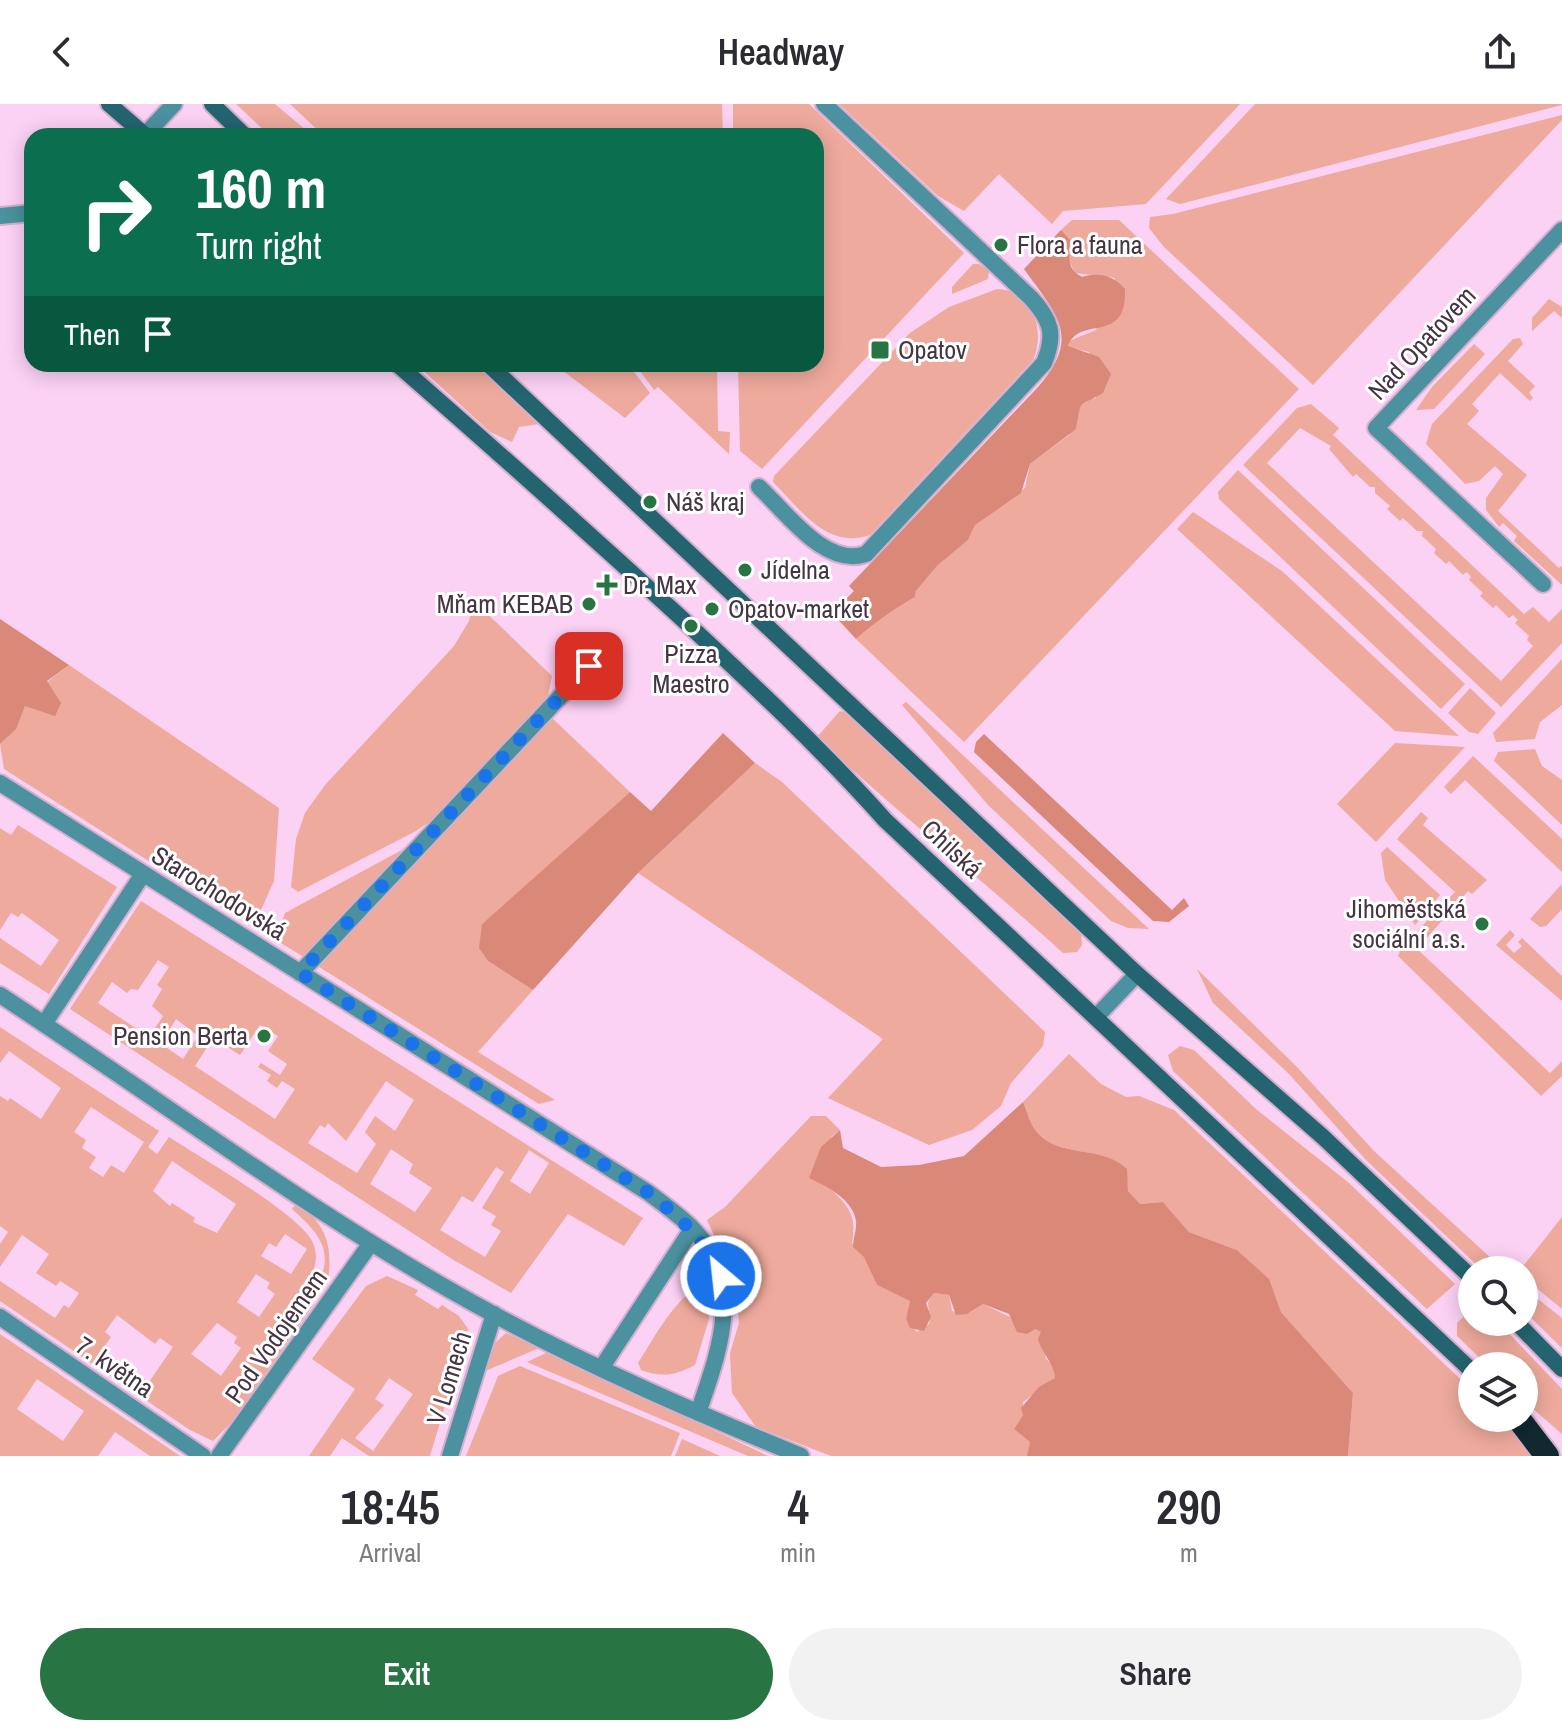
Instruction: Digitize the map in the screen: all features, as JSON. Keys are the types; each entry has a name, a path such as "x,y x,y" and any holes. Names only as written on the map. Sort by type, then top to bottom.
{"highway":[{"path":"1530,1432 1547,1456"}],"main road":[{"path":"109,104 136,128"},
{"path":"212,104 237,128"},
{"name":"Chilská","path":"406,372 721,655 831,760 885,820 1458,1358"},
{"name":"Chilská","path":"497,372 1137,974 1323,1137 1458,1265"},
{"path":"1530,1336 1562,1369"},
{"path":"1534,1432 1558,1456"}],"street":[{"path":"152,128 174,104"},
{"path":"759,487 830,551 847,557 866,554 1044,363 1051,343 1048,317 1031,298 824,104"},
{"path":"0,216 24,214"},
{"name":"Nad Opatovem","path":"1543,584 1376,428 1562,230"},
{"path":"300,973 606,648"},
{"name":"Starochodovská","path":"0,783 649,1193 692,1229 711,1254 721,1276 723,1339 698,1413"},
{"path":"44,1024 143,874"},
{"path":"1096,1017 1137,974"},
{"path":"0,995 371,1243 494,1314 698,1413 801,1456"},
{"path":"602,1367 692,1229"},
{"name":"Pod Vodojemem","path":"219,1456 371,1243"},
{"name":"V Lomech","path":"450,1456 494,1314"},
{"name":"7. května","path":"0,1317 203,1456"}],"shaded area":[{"path":"236,104 275,104 304,128 262,128"},
{"path":"290,104 722,104 723,128 316,128"},
{"path":"733,104 809,104 964,253 762,469 740,451 738,372 824,372 824,128 733,128"},
{"path":"839,104 1240,104 1146,204 1063,211 1052,224 999,174 964,211 938,196"},
{"path":"1255,104 1562,105 1180,204 1166,199"},
{"path":"1562,115 1562,120 1313,385 1164,247 1149,228 1150,217 1173,214"},
{"path":"1072,220 1119,220 1299,389 964,742 856,639 884,616 915,597 916,591 937,566 968,540 975,525 1025,488 1030,464 1069,435 1083,400 1096,398 1089,352 1068,347 1069,341 1096,330 1115,278 1075,273 1068,258 1070,246 1061,230"},
{"path":"1061,230 1070,240 1073,270 1082,277 1105,276 1125,289 1124,307 1119,317 1111,324 1082,332 1068,346 1099,357 1111,374 1103,393 1082,405 1076,429 1030,464 1021,493 975,525 968,540 937,566 916,591 915,597 856,639 832,613 854,591 849,586 1038,387 1059,354 1062,340 1055,313 1024,269"},
{"path":"973,264 979,264 989,271 988,279 952,294 952,287"},
{"path":"997,289 1020,296 1028,304 1037,325 1037,349 1033,360 870,535 840,537 804,515 773,482 774,476 910,333 949,307"},
{"path":"1549,299 1562,307 1562,318 1554,311 1532,331 1532,318"},
{"path":"1520,338 1523,344 1508,361 1535,386 1529,393 1533,398 1530,401 1500,373 1472,404 1479,411 1467,424 1527,475 1498,511 1559,568 1562,566 1562,585 1514,541 1517,536 1503,523 1499,527 1486,510 1486,498 1503,474 1495,466 1479,481 1465,484 1426,444 1432,424 1513,339"},
{"path":"1474,344 1485,354 1434,409 1416,410 1432,387"},
{"path":"425,372 484,372 539,424 519,427 512,442 490,432"},
{"path":"565,372 634,372 650,393 625,418"},
{"path":"641,372 717,372 718,431 730,432 729,454 658,387 654,390"},
{"path":"1311,404 1339,428 1333,435 1524,614 1533,607 1549,622 1562,609 1562,643 1501,707 1243,465 1297,408","holes":["1300,428 1331,446 1329,449 1353,477 1356,474 1370,487 1375,487 1375,493 1390,506 1387,509 1400,521 1403,518 1417,531 1423,531 1422,536 1436,549 1434,553 1446,564 1449,561 1463,575 1467,572 1471,577 1469,580 1483,593 1480,596 1493,608 1496,605 1509,618 1513,615 1518,620 1515,623 1529,636 1527,640 1533,646 1501,681 1267,463"]},
{"path":"1238,470 1465,684 1441,709 1219,499 1218,492"},
{"path":"1193,512 1282,571 1459,736 1395,731 1177,529"},
{"path":"474,601 552,676 547,700 449,808 416,831 298,892 291,887 296,839 305,813 325,785 454,646 469,621"},
{"path":"0,619 69,665 47,681 61,703 55,716 25,706 16,729 0,744"},
{"path":"1562,659 1562,705 1540,722 1535,739 1496,742 1493,733"},
{"path":"69,665 279,808 274,881 260,912 240,919 4,769 0,744 12,731 34,694"},
{"path":"1470,688 1496,713 1478,734 1469,732 1448,713"},
{"path":"906,702 1149,929 1128,928 1111,921 989,806 902,705"},
{"path":"840,711 849,714 1081,932 1082,945 1077,952 1063,953 817,737"},
{"path":"551,717 630,792 482,924 488,961 533,990 478,1052 555,1100 539,1104 316,965"},
{"path":"723,733 755,763 638,873 533,990 488,961 479,948 482,924 630,792 651,811"},
{"path":"984,734 1172,910 1184,898 1189,906 1169,922 1153,921 974,752 976,742"},
{"path":"1395,743 1465,747 1376,842 1337,804"},
{"path":"1535,749 1542,766 1562,780 1562,825 1494,761 1498,752"},
{"path":"1473,756 1562,839 1562,872 1465,780 1451,794 1444,787"},
{"path":"755,763 782,782 1045,1032 1043,1046 1011,1083 1001,1106 972,1130 929,1145 828,1098 883,1039 638,873"},
{"path":"1421,812 1428,818 1423,825 1487,880 1472,894 1468,891 1417,949 1550,1073 1562,1061 1562,1076 1541,1096 1398,956 1401,948 1455,892 1397,839"},
{"path":"18,825 117,887 49,994 0,963 0,938 41,966 59,940 22,913 18,917 11,913 0,930 0,828 11,835"},
{"path":"413,844 307,959 276,940 285,913"},
{"path":"1387,847 1440,895 1415,925 1385,880 1381,853"},
{"path":"1562,884 1562,909 1546,926 1540,927 1530,919"},
{"path":"141,901 643,1218 624,1246 568,1214 511,1293 452,1259 70,1009","holes":["158,960 169,967 157,985 162,989 152,1006 163,1016 149,1037 98,1003 112,982 127,993 131,989 138,990","176,1019 198,1036 183,1059 161,1044","260,1025 278,1036 268,1051 287,1064 280,1075 261,1063 258,1067 271,1075 267,1081 277,1088 282,1081 295,1089 275,1119 195,1066 213,1038 240,1055","386,1081 414,1100 395,1131 375,1116 365,1132 376,1144 357,1173 308,1143 320,1125 325,1128 328,1123 346,1141","391,1149 413,1164 409,1173 432,1188 415,1212 370,1184","529,1150 549,1163 530,1194 510,1181","496,1167 504,1172 482,1208 496,1216 491,1225 501,1231 485,1257 440,1230 462,1196 473,1202"]},
{"path":"1510,930 1515,935 1506,945 1514,953 1522,946 1518,942 1522,938 1562,976 1562,1001 1496,945"},
{"path":"1197,969 1297,1067 1374,1151 1489,1256 1467,1256 1366,1160 1289,1074 1213,1003"},
{"path":"0,1027 159,1131 148,1147 157,1154 169,1137 271,1202 305,1231 313,1243 315,1263 300,1294 314,1304 232,1422 213,1441 190,1430 0,1301 0,1281 55,1318 64,1305 69,1308 79,1293 60,1281 56,1286 36,1273 49,1254 22,1235 0,1267 0,1244 8,1232 0,1226 0,1096 8,1101 10,1098 41,1119 61,1088 9,1051 0,1063","holes":["91,1107 144,1142 124,1173 111,1165 103,1177 89,1168 96,1157 82,1148 86,1140 74,1132","172,1161 236,1204 217,1233 193,1222 195,1218 172,1203 170,1206 153,1191","285,1234 307,1249 291,1274 261,1256 269,1243 276,1247","256,1274 270,1283 267,1288 275,1294 259,1317 237,1302","117,1315 155,1344 160,1338 173,1347 149,1382 102,1350 111,1337 105,1332","217,1323 237,1337 234,1343 241,1348 221,1376 191,1354"]},
{"path":"1180,1046 1194,1050 1256,1109 1349,1183 1455,1284 1427,1309 1173,1071 1168,1055"},
{"path":"1069,1054 1101,1084 1126,1097 1139,1096 1174,1110 1458,1377 1458,1432 1512,1432 1533,1456 1348,1456 1353,1393 1281,1312 1268,1279 1237,1250 1189,1232 1163,1202 1140,1204 1128,1191 1126,1169 1116,1161 1045,1140 1034,1128 1023,1102"},
{"path":"1023,1102 1034,1128 1045,1140 1117,1161 1127,1169 1128,1191 1140,1204 1163,1202 1189,1232 1237,1250 1269,1279 1281,1312 1353,1393 1348,1456 1027,1456 1030,1442 1014,1429 1023,1415 1021,1408 1039,1387 1055,1378 1038,1339 1041,1332 1035,1329 1027,1334 1017,1332 1009,1314 983,1304 967,1314 956,1315 949,1295 934,1293 926,1303 931,1317 924,1331 910,1328 906,1319 910,1301 877,1285 864,1257 853,1247 856,1221 850,1206 838,1194 809,1178 821,1147 840,1130 843,1148 881,1167 919,1165 964,1156"},
{"path":"811,1116 826,1116 840,1130 831,1137 829,1187 850,1212 852,1243 864,1256 877,1285 911,1301 906,1319 917,1332 929,1324 928,1304 934,1293 949,1295 952,1311 967,1314 983,1304 1041,1332 1046,1359 1055,1367 1055,1378 1023,1402 1023,1415 1014,1429 1030,1442 1028,1456 831,1456 756,1427 732,1393 730,1353 739,1323 735,1280 707,1220 725,1207"},
{"path":"297,1203 315,1219 325,1236 329,1257 328,1281 321,1276 325,1256 323,1247 313,1230 292,1209"},
{"path":"1562,1217 1562,1309 1538,1289 1538,1256 1531,1256"},
{"path":"387,1276 418,1290 415,1295 438,1309 442,1305 459,1316 468,1329 430,1456 369,1456 342,1438 330,1456 309,1456 355,1389 312,1359 366,1286","holes":["389,1378 413,1394 373,1451 355,1438 384,1405 375,1399"]},
{"path":"694,1289 707,1289 709,1319 695,1365 669,1374 641,1370 638,1363 656,1333 677,1305"},
{"path":"1538,1299 1562,1318 1562,1348 1538,1325"},
{"path":"1457,1323 1458,1336 1511,1336 1527,1352 1474,1352 1457,1336"},
{"path":"506,1333 539,1348 483,1372 495,1343"},
{"path":"0,1334 180,1456 150,1456 115,1432 98,1456 0,1456","holes":["37,1379 84,1411 63,1441 17,1409"]},
{"path":"548,1352 768,1456 748,1456 527,1362"},
{"path":"1538,1364 1562,1389 1562,1434 1538,1413"},
{"path":"520,1366 680,1433 671,1456 466,1456 498,1376"},
{"path":"682,1439 720,1456 675,1456"}],"place":[{"name":"Flora a fauna","path":"1001,245"},
{"name":"Opatov","path":"880,350"},
{"name":"Náš kraj","path":"650,502"},
{"name":"Jídelna","path":"745,570"},
{"name":"Dr. Max","path":"607,585"},
{"name":"Mňam KEBAB","path":"589,604"},
{"name":"Opatov-market","path":"712,609"},
{"name":"Pizza Maestro","path":"691,626"},
{"name":"Jihoměstská sociální a.s.","path":"1482,924"},
{"name":"Pension Berta","path":"264,1036"}],"route":[{"path":"589,666 300,973 649,1193 692,1229 711,1254 721,1276"}]}
